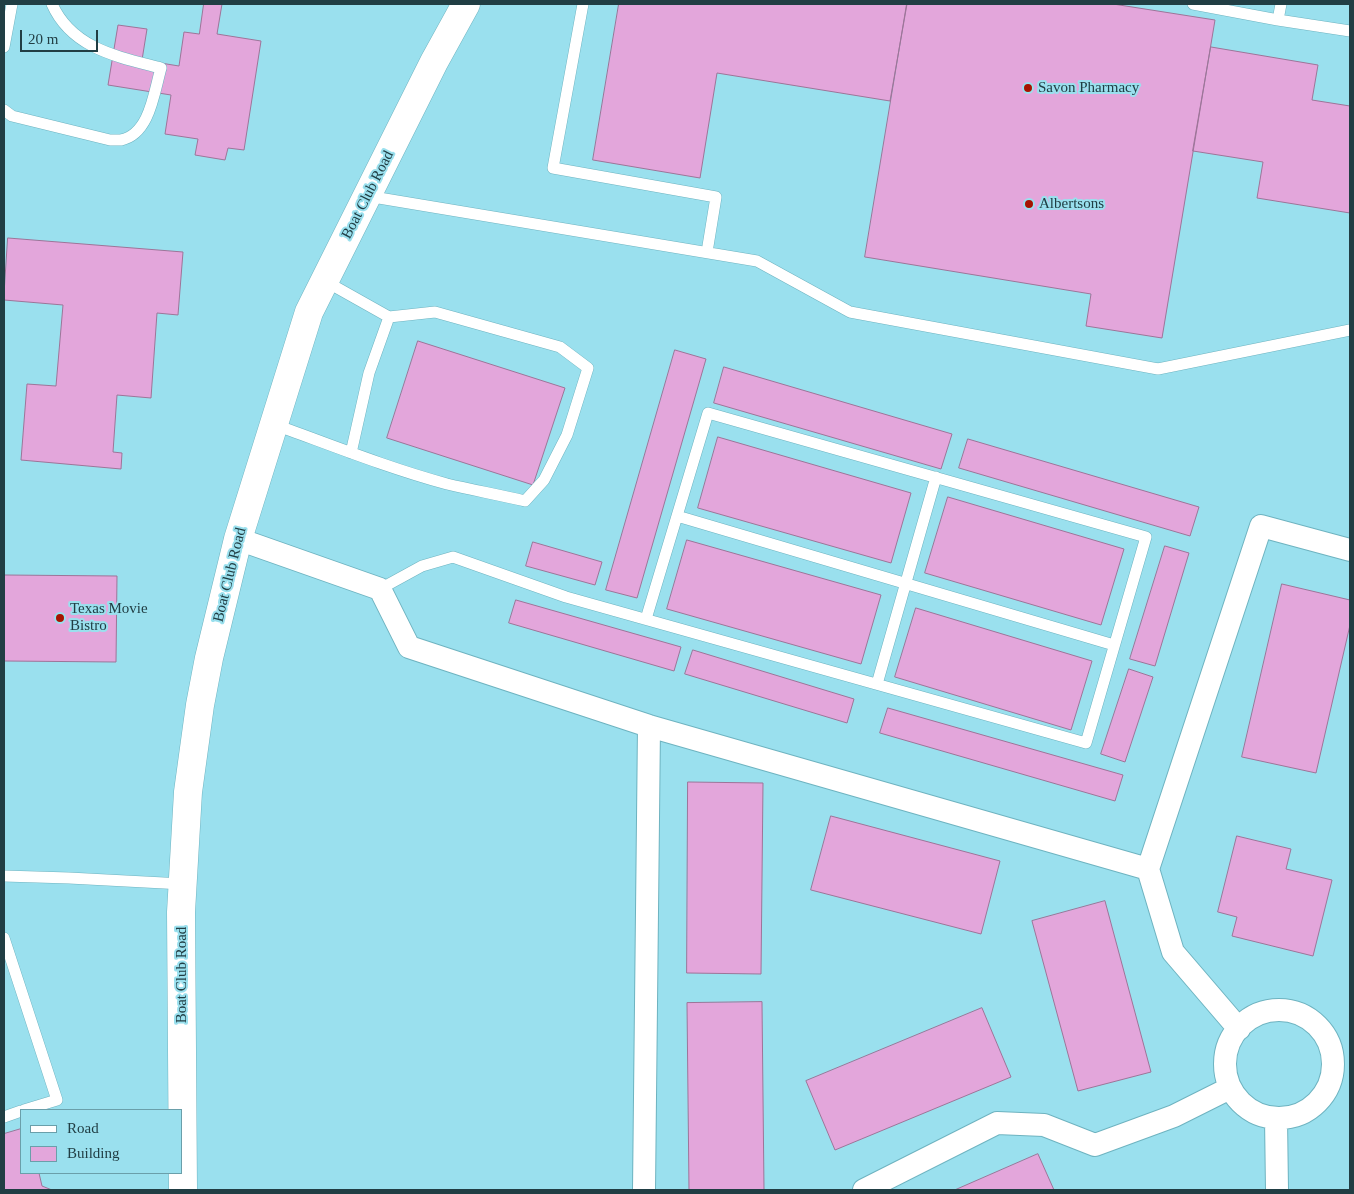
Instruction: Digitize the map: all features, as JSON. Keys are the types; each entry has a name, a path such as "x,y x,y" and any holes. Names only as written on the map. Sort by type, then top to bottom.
{"main road":[{"name":"Boat Club Road","path":"184,1190 181,922 188,792 200,705 209,658 238,539 309,312 434,62 466,4"}],"street":[{"path":"1239,1029 1173,952 1148,869 1261,526 1350,550"},
{"path":"238,539 380,589 409,647 649,726 1148,869"},
{"path":"644,1190 649,726"},
{"path":"1279,1010 1297,1013 1312,1021 1324,1034 1342,1068 1321,1099 1308,1110 1292,1117 1276,1118 1256,1113 1241,1102 1230,1088 1225,1070 1226,1052 1233,1036 1245,1022 1261,1013 1279,1010"},
{"path":"864,1190 997,1123 1044,1125 1095,1145 1174,1116 1230,1088"},
{"path":"1276,1118 1277,1190"}],"lane":[{"path":"4,47 12,4"},
{"path":"4,110 12,116 110,140 121,140 138,131 148,116 161,68 106,53 91,45 78,37 70,29 52,4"},
{"path":"583,4 553,168 716,197 707,252"},
{"path":"1197,4 1278,20 1350,31"},
{"path":"1278,20 1281,4"},
{"path":"368,196 757,261 850,312 1158,369 1350,330"},
{"path":"274,424 351,453 446,484 525,501 544,480 567,435 588,368 560,347 435,312 389,317 325,280"},
{"path":"351,453 368,373 389,317"},
{"path":"380,589 422,566 453,557 566,596 646,619 1086,743 1146,537 708,412 646,619"},
{"path":"877,684 936,477"},
{"path":"677,516 1114,645"},
{"path":"4,876 183,884"},
{"path":"4,938 59,1105 34,1109"},
{"path":"4,1116 20,1112"}],"building":[{"path":"204,4 222,4 217,34 261,41 244,150 228,148 225,160 195,155 198,139 165,134 171,95 108,85 118,25 147,29 142,60 179,66 184,32 199,34"},
{"path":"619,4 907,4 890,101 717,73 700,178 593,160"},
{"name":"Albertsons","path":"907,4 1113,4 1215,20 1162,338 1086,326 1091,294 865,257"},
{"path":"1211,47 1318,65 1312,100 1350,106 1350,213 1257,198 1263,162 1193,151"},
{"path":"8,238 183,252 178,315 157,313 151,398 117,395 113,452 122,453 121,469 21,460 27,384 56,386 63,305 4,300"},
{"path":"418,341 565,388 533,485 387,438"},
{"path":"675,350 706,359 637,598 606,590"},
{"path":"724,367 952,434 941,469 714,403"},
{"path":"718,437 911,493 891,563 698,508"},
{"path":"968,439 1199,507 1190,536 959,468"},
{"path":"948,497 1124,549 1101,625 925,573"},
{"path":"687,540 881,595 861,664 667,609"},
{"path":"533,542 602,562 595,585 526,566"},
{"path":"1165,546 1189,553 1155,666 1130,659"},
{"name":"Texas Movie Bistro","path":"4,575 117,576 116,662 4,661"},
{"path":"1282,584 1350,600 1350,625 1316,773 1242,757"},
{"path":"516,600 681,647 674,671 509,623"},
{"path":"916,608 1092,661 1071,730 895,677"},
{"path":"693,650 854,699 847,723 685,674"},
{"path":"1129,669 1153,677 1125,762 1101,754"},
{"path":"888,708 1123,775 1115,801 880,733"},
{"path":"688,782 763,783 761,974 687,973"},
{"path":"831,816 1000,861 981,934 811,890"},
{"path":"1237,836 1291,849 1286,869 1332,880 1313,956 1232,936 1237,917 1218,912"},
{"path":"1105,901 1151,1072 1078,1091 1032,921"},
{"path":"762,1002 764,1190 689,1190 687,1003"},
{"path":"982,1008 1011,1077 835,1150 806,1081"},
{"path":"20,1129 20,1174 39,1174 42,1186 52,1190 4,1190 4,1134"},
{"path":"1038,1154 1054,1190 955,1190"}],"place":[{"name":"Savon Pharmacy","path":"1028,88"},
{"name":"Albertsons","path":"1029,204"},
{"name":"Texas Movie Bistro","path":"60,618"}]}
